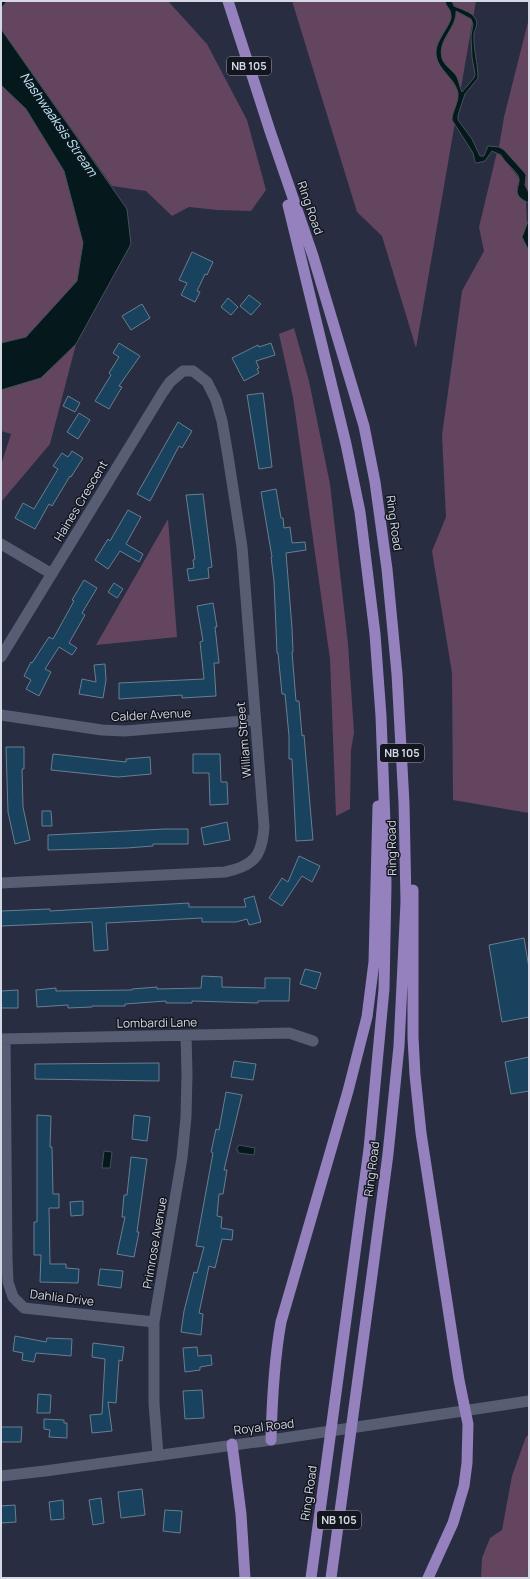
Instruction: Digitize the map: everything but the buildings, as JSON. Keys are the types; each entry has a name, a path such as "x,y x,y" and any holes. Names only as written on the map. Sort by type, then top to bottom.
{"highway":[{"name":"Ring Road","path":"228,1 270,131 313,256 364,426 375,482 387,569 397,674 404,803 406,902 399,1046 388,1154 331,1578"},
{"name":"Ring Road","path":"270,131 344,436 360,512 375,634 381,716 386,854 384,989 369,1149 311,1578"},
{"path":"271,1440 273,1380 281,1322 348,1091 367,1017 374,962 381,716"},
{"path":"404,803 413,890 413,1037 415,1075 421,1133 459,1380 466,1411 468,1440 464,1486 453,1523 428,1578"},
{"path":"232,1444 241,1514 245,1578"}],"street":[{"name":"Haines Crescent","path":"1,657 170,382 183,371 193,371"},
{"name":"William Street","path":"1,883 225,872 240,869 255,859 263,843 264,827 242,547 222,421 216,400 207,382 193,371"},
{"path":"1,544 52,574"},
{"name":"Calder Avenue","path":"1,715 102,730 125,731 256,720"},
{"name":"Lombardi Lane","path":"3,1039 288,1033 313,1041"},
{"name":"Primrose Avenue","path":"158,1455 154,1403 154,1322 182,1158 187,1074 186,1035"},
{"name":"Dahlia Drive","path":"3,1039 7,1259 8,1282 12,1297 24,1308 154,1322"},
{"name":"Royal Road","path":"1,1476 271,1440 529,1401"}],"shaded area":[{"path":"7,1 168,1 207,44 247,120 266,190 251,211 189,207 172,216 146,191 112,186 1,29 2,7"},
{"path":"292,1 476,1 416,348 382,236 357,212"},
{"path":"529,18 529,193 525,185 526,175 504,150 499,147 504,117"},
{"path":"1,85 26,109 64,171 83,243 77,281 26,337 1,343"},
{"path":"497,152 519,179 517,187 520,196 526,202 527,225 522,237 529,251 529,813 453,800 452,673 432,551 446,517 442,435 462,291 484,251 479,227"},
{"path":"294,328 309,381 330,484 348,644 354,733 351,750 350,809 336,816 330,659 293,397 279,334"},
{"path":"76,344 50,444 1,502 1,465 11,434 1,431 1,390 41,378"},
{"path":"168,519 177,637 96,645"},
{"path":"529,1434 528,1578 481,1578 482,1558 490,1538 502,1530 512,1476 526,1437"}],"water":[{"path":"1,1 7,1 2,7 1,29"},
{"path":"445,1 452,1 454,6 469,12 477,22 474,40 478,78 465,94 458,115 458,120 472,139 480,156 484,156 488,146 499,147 504,150 523,171 526,175 525,185 529,193 529,203 519,196 517,189 519,178 501,155 492,151 485,161 475,162 473,153 452,120 458,93 453,82 439,63 436,51 439,41 451,18 451,13","holes":["456,11 471,19 473,24 471,36 472,57 475,74 474,78 462,92 457,77 443,61 441,52 444,40 454,23"]},
{"name":"Nashwaaksis Stream","path":"1,29 127,209 131,244 76,344 41,378 1,390 1,343 26,337 77,281 83,243 64,171 26,109 1,85"},
{"path":"529,219 529,251 522,237"},
{"path":"239,1145 255,1148 254,1155 238,1153 238,1150 236,1150"},
{"path":"104,1151 112,1152 110,1168 102,1168"}],"waterway":[{"path":"528,1578 529,1570"}]}
